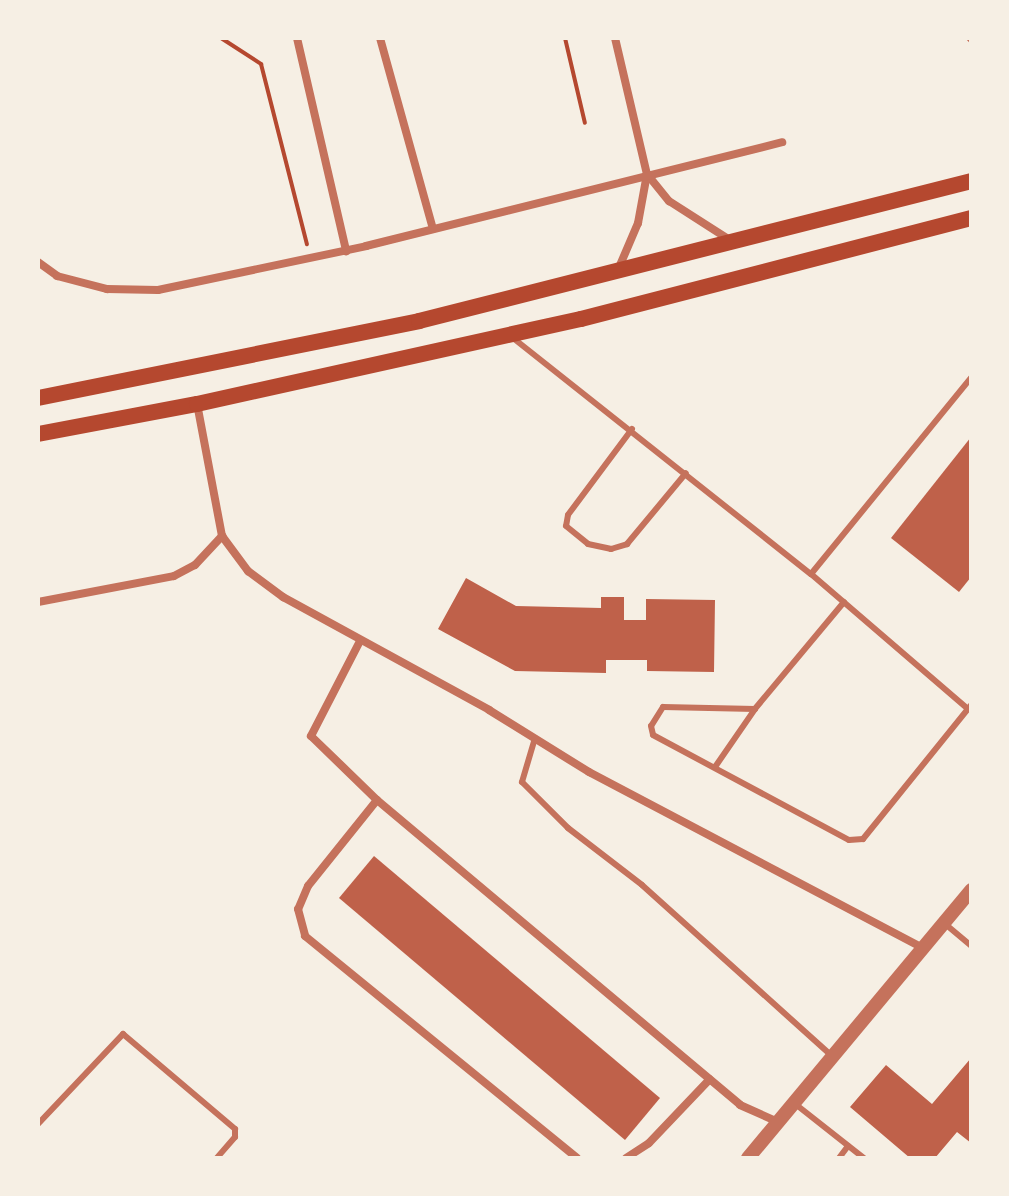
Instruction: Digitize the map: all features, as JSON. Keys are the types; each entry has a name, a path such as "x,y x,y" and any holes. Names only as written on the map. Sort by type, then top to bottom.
{"main road":[{"path":"38,398 419,321 616,275 971,181"},
{"path":"38,434 197,404 510,335 971,218"}],"street":[{"path":"297,38 346,251"},
{"path":"380,38 433,229"},
{"path":"615,38 647,174 638,223 616,275"},
{"path":"38,262 57,276 107,289 158,290 346,251 782,142"},
{"path":"647,174 677,207 738,244"},
{"path":"197,404 222,536 248,571 360,641 535,738 589,772 923,948"},
{"path":"38,602 174,576 195,565 222,536"},
{"path":"360,641 311,736 377,800 740,1105 778,1122"},
{"path":"377,800 308,886 298,909 305,936 577,1158"},
{"path":"748,1158 971,890"},
{"path":"626,1158 649,1143 710,1079"}],"lane":[{"path":"510,335 811,574 970,709 863,839 849,840 653,735 651,726 663,707 755,709"},
{"path":"811,574 971,378"},
{"path":"632,429 568,515 566,526 588,544 611,549 627,544 686,473"},
{"path":"715,767 755,709 844,602"},
{"path":"535,738 522,782 568,828 642,885 833,1057"},
{"path":"944,923 971,946"},
{"path":"38,1124 123,1034 235,1129 235,1137 217,1158"},
{"path":"794,1103 864,1158"},
{"path":"839,1158 848,1146"}],"path":[{"path":"221,38 261,64 311,258"},
{"path":"565,38 585,123"}],"building":[{"path":"971,437 971,577 959,592 891,538"},
{"path":"466,578 516,606 601,608 601,597 624,597 624,620 646,620 646,599 715,600 714,672 647,671 647,660 606,660 606,673 515,671 438,629"},
{"path":"374,856 660,1098 625,1140 339,898"},
{"path":"971,1058 971,1143 957,1132 935,1158 910,1158 850,1107 886,1065 932,1104"}]}
